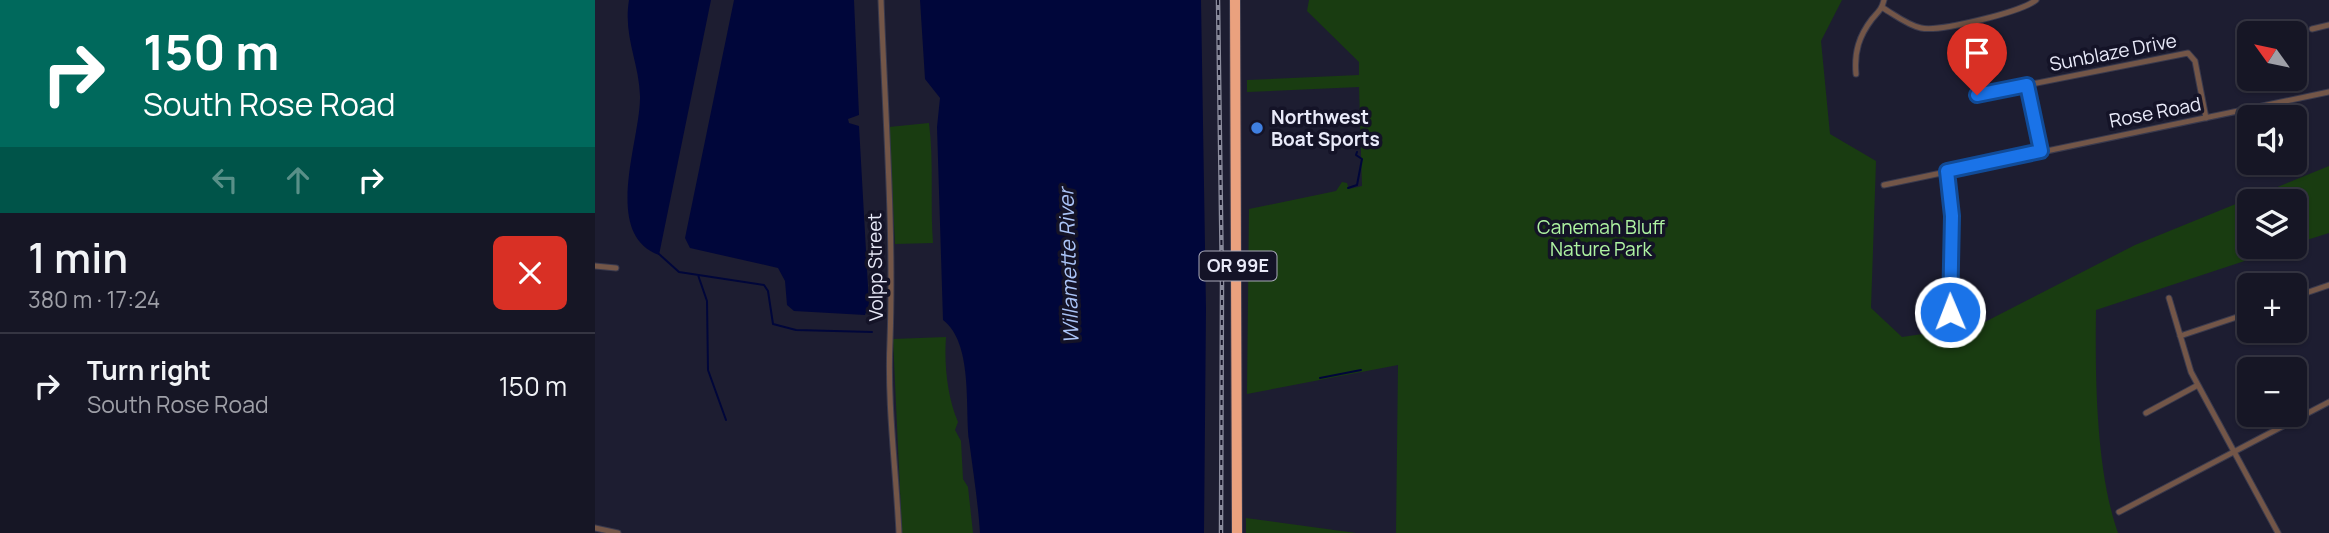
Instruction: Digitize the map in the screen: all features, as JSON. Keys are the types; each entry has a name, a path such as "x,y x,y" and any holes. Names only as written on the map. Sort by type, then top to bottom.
{"highway":[{"name":"OR 99E","path":"1235,0 1237,533"}],"street":[{"name":"Volpp Street","path":"881,0 892,256 890,341 899,533"},
{"path":"1856,74 1858,44 1882,8 1884,0"},
{"path":"1882,8 1913,26 1931,29 2019,10 2036,0"},
{"path":"2312,29 2329,25"},
{"name":"Sunblaze Drive","path":"1977,95 2187,53 2195,61 2206,118"},
{"path":"2027,85 2041,151"},
{"name":"Rose Road","path":"1884,185 2329,92"},
{"path":"1947,171 1952,216 1950,312"},
{"path":"595,266 616,268"},
{"path":"2307,293 2329,285"},
{"path":"2169,298 2198,385 2278,533"},
{"path":"2180,336 2237,317"},
{"path":"2146,413 2198,385"},
{"path":"2119,512 2329,402"},
{"path":"595,528 618,533"}],"green space":[{"name":"Canemah Bluff Nature Park","path":"1309,0 1842,0 1821,41 1830,134 1876,161 1871,308 1902,337 1977,326 2135,245 2237,203 2237,259 2251,259 2096,310 2098,423 2105,481 2118,533 1396,533 1398,365 1247,394 1249,209 1336,191 1342,182 1347,183 1349,189 1362,186 1359,87 1247,92 1247,80 1359,75 1359,62 1307,11"},
{"path":"929,123 933,243 895,244 889,127"},
{"name":"Canemah Bluff Nature Park","path":"2329,166 2329,233 2307,240 2307,189 2273,189"},
{"path":"946,337 947,380 958,422 955,430 961,441 963,479 968,487 973,533 902,533 893,339"},
{"path":"1246,518 1356,533 1246,533"}],"water":[{"path":"629,0 711,0 659,255 642,244 632,227 628,207 628,184 640,96 628,25"},
{"path":"734,0 854,0 859,115 848,119 849,123 859,126 869,304 865,315 794,311 787,305 785,281 778,268 690,248 685,238"},
{"name":"Willamette River","path":"920,0 1201,0 1206,309 1204,533 980,533 969,440 966,376 959,344 953,330 943,320 937,127 940,98 925,79"}],"waterway":[{"path":"1348,188 1357,185 1362,159 1356,155 1357,152"},
{"path":"659,254 679,272 764,285 768,291 773,324 796,330 872,332"},
{"path":"698,275 707,301 708,370 726,420"},
{"path":"1320,378 1361,370"}],"railway":[{"path":"1218,0 1222,284 1221,533"}],"place":[{"name":"Northwest Boat Sports","path":"1257,128"}],"route":[{"path":"1950,312 1952,216 1947,171 2041,151 2027,85 1977,95"}]}
